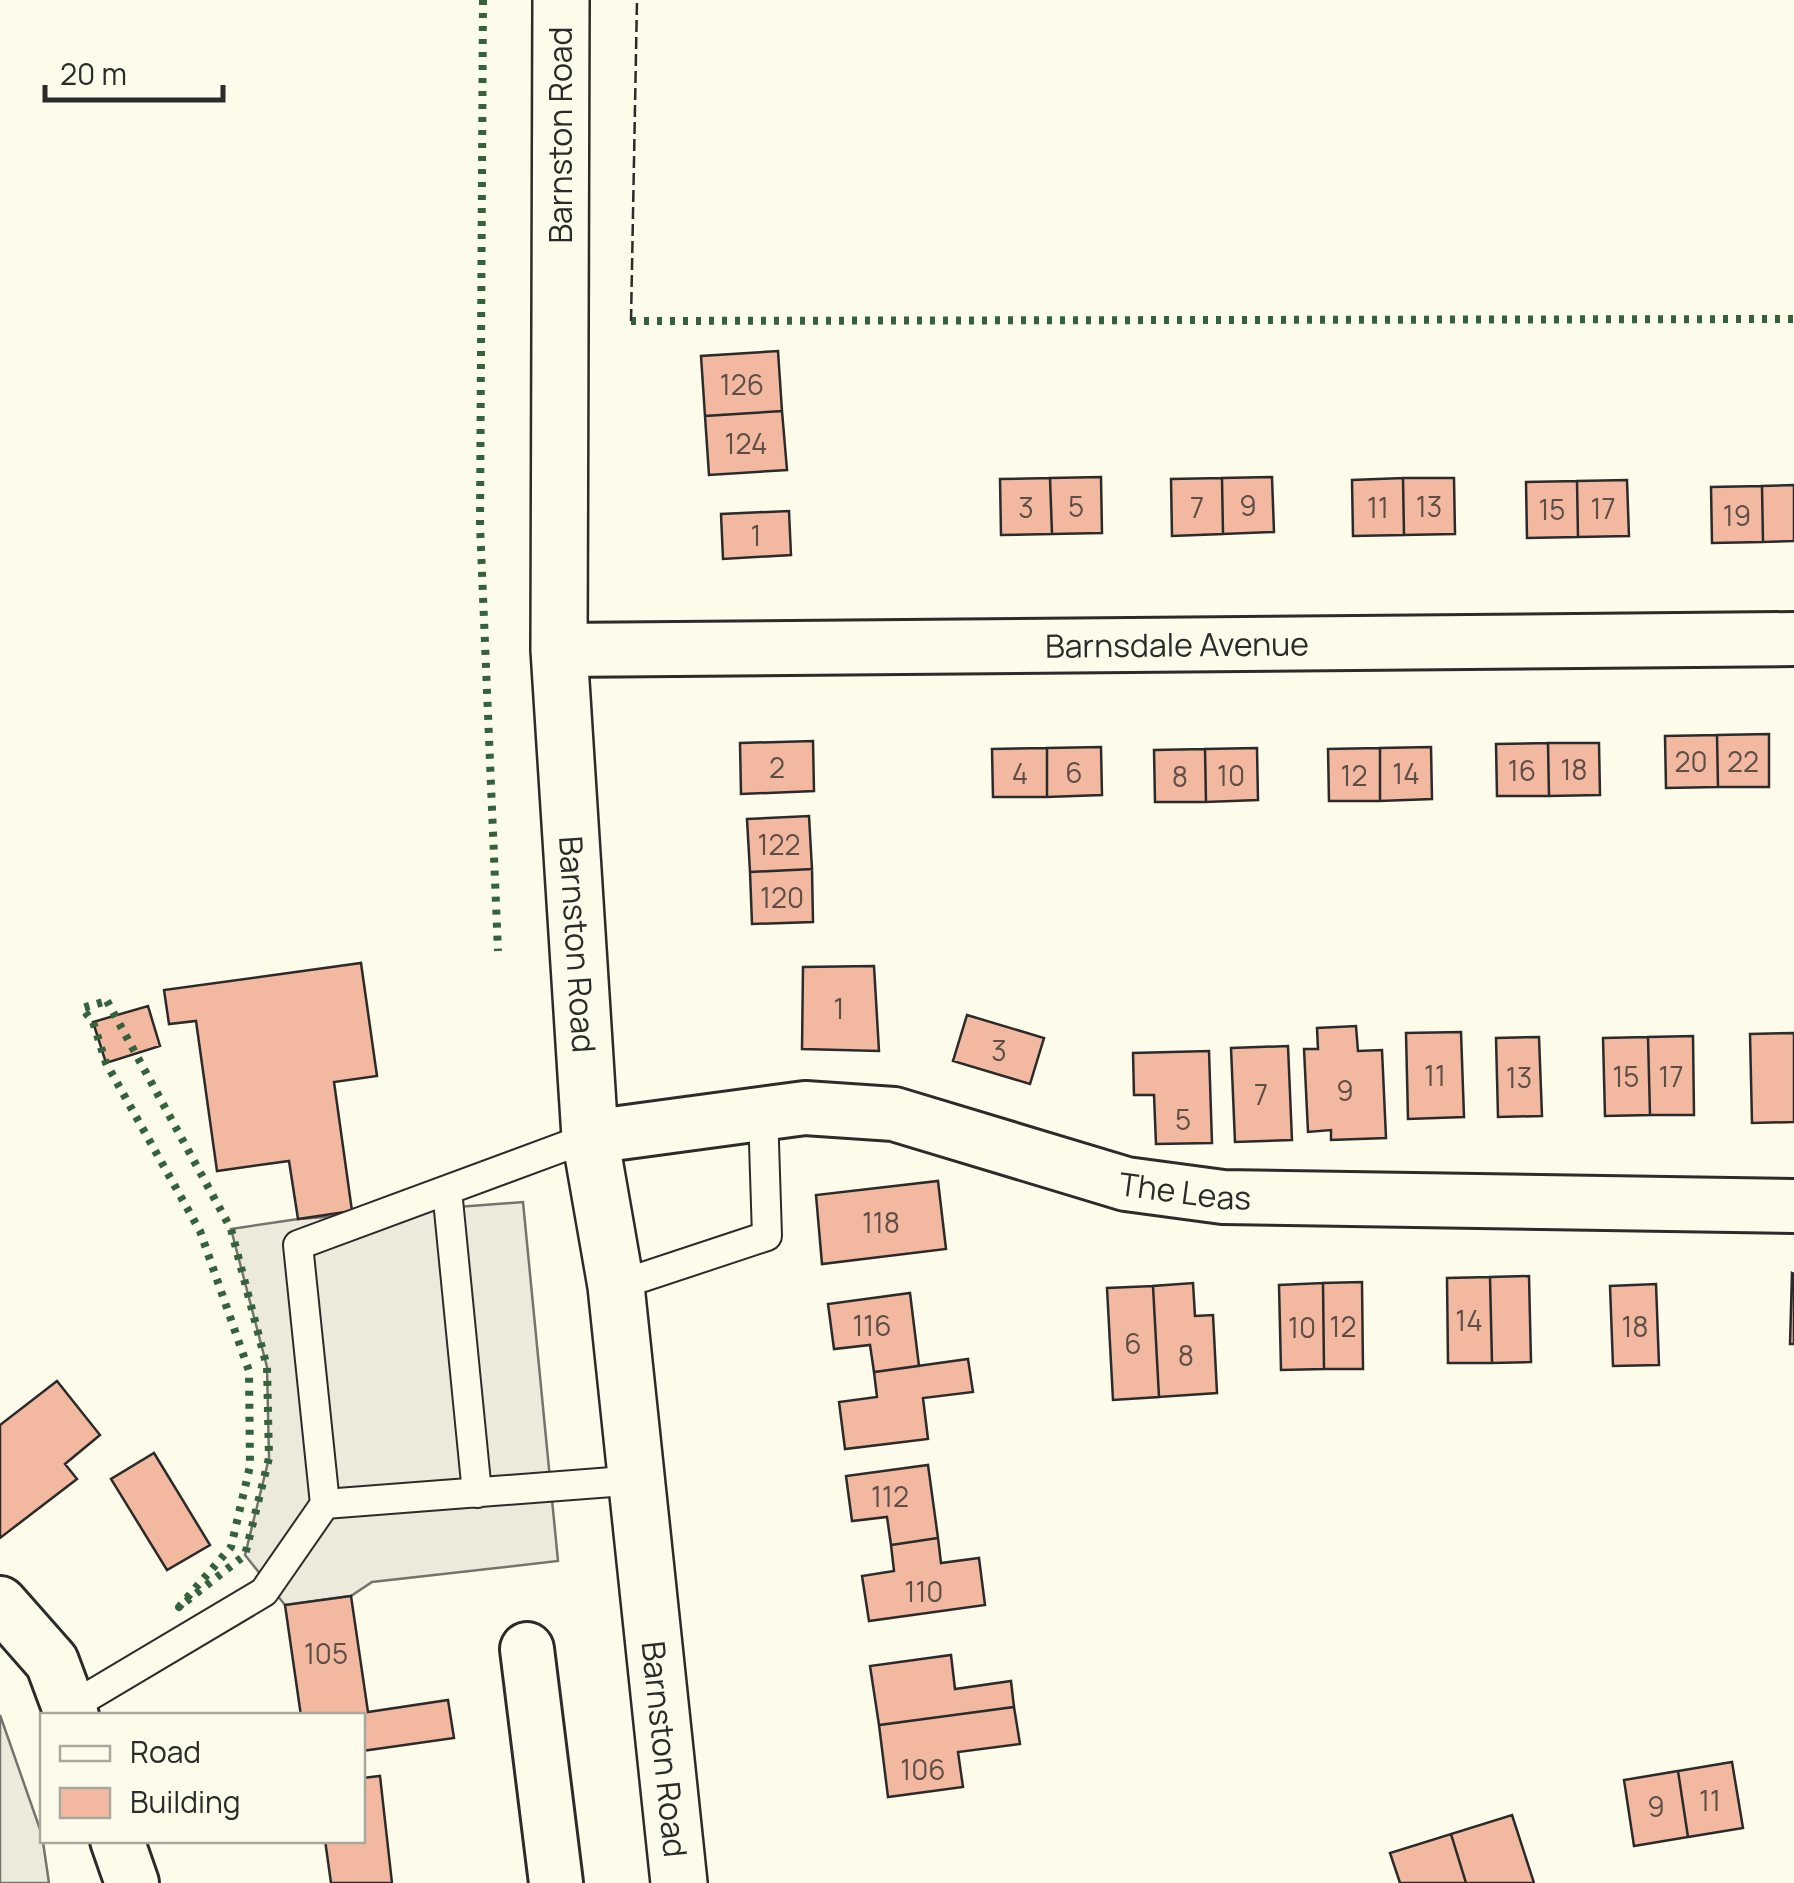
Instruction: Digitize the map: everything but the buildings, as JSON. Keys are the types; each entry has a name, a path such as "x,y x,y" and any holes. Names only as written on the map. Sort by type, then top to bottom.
{"main road":[{"name":"Barnston Road","path":"561,0 559,650 590,1137 616,1286 679,1883"}],"street":[{"name":"Barnsdale Avenue","path":"559,650 1794,639"},
{"name":"The Leas","path":"590,1137 805,1108 894,1114 1126,1184 1222,1198 1794,1206"},
{"path":"0,1603 52,1662 71,1712"},
{"path":"526,1649 556,1883"},
{"path":"118,1843 132,1883"}],"lane":[{"path":"616,1286 767,1236 763,1112"},
{"path":"71,1712 264,1592 325,1504 298,1245 590,1137"},
{"path":"447,1190 478,1493"},
{"path":"325,1504 638,1480"}],"shaded area":[{"path":"523,1202 558,1561 372,1582 351,1596 285,1605 245,1555 269,1458 267,1367 231,1229 298,1219"},
{"path":"0,1715 40,1829 49,1883 0,1883"}],"hedge":[{"path":"483,0 480,525 498,951"},
{"path":"631,321 1794,319"},
{"path":"107,1001 231,1229 267,1367 269,1458 245,1555 179,1607 231,1547 250,1466 249,1371 200,1231 106,1063 93,1022 82,1008 107,1001"}],"fence":[{"path":"631,321 637,0"}]}
